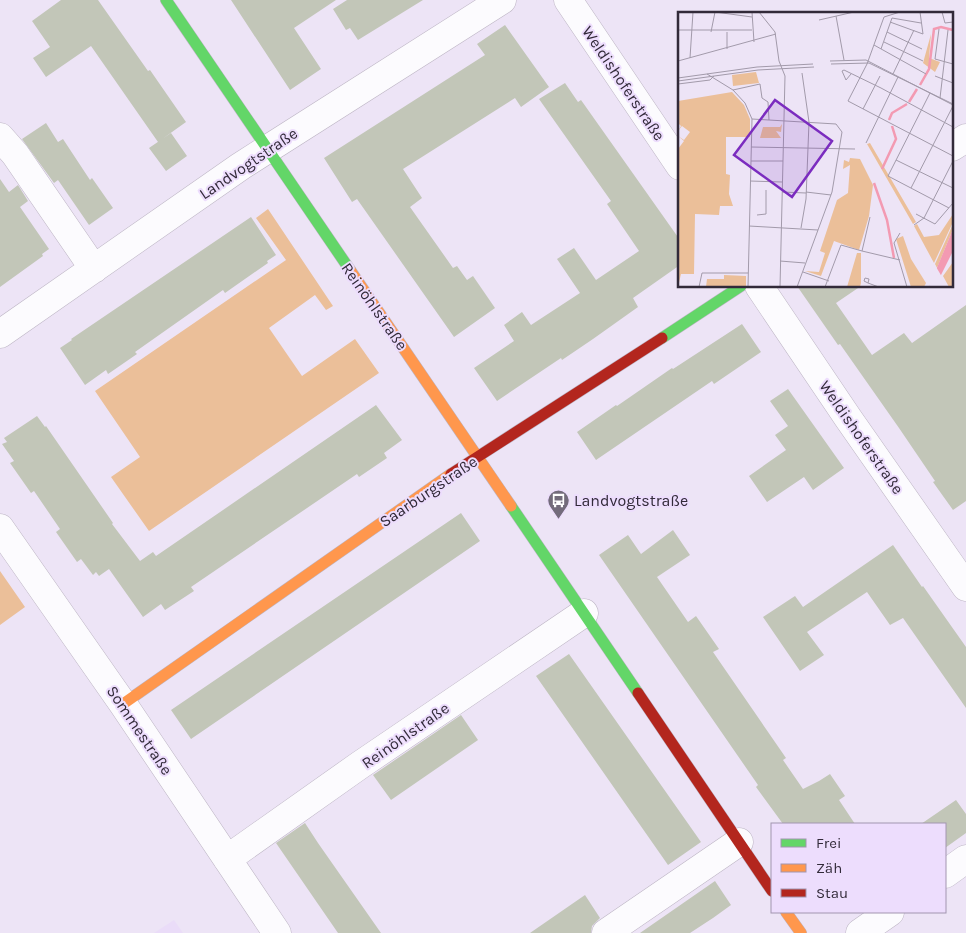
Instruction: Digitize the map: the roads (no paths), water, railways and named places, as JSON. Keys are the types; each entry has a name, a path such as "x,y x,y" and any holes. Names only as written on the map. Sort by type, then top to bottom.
{"street":[{"name":"Reinöhlstraße","path":"166,0 771,890"},
{"name":"Landvogtstraße","path":"0,334 268,149 502,0"},
{"name":"Weldishoferstraße","path":"568,0 678,163"},
{"path":"0,137 15,154 94,268"},
{"path":"954,146 966,138"},
{"name":"Saarburgstraße","path":"122,704 478,457 738,288"},
{"name":"Weldishoferstraße","path":"760,288 966,587"},
{"name":"Sommestraße","path":"0,528 277,933"},
{"name":"Reinöhlstraße","path":"228,859 360,765 584,613"},
{"path":"606,933 739,842"},
{"path":"946,873 966,859"},
{"path":"787,913 801,933"},
{"path":"860,933 889,913"}],"place":[{"name":"Landvogtstraße","path":"558,519"}]}
